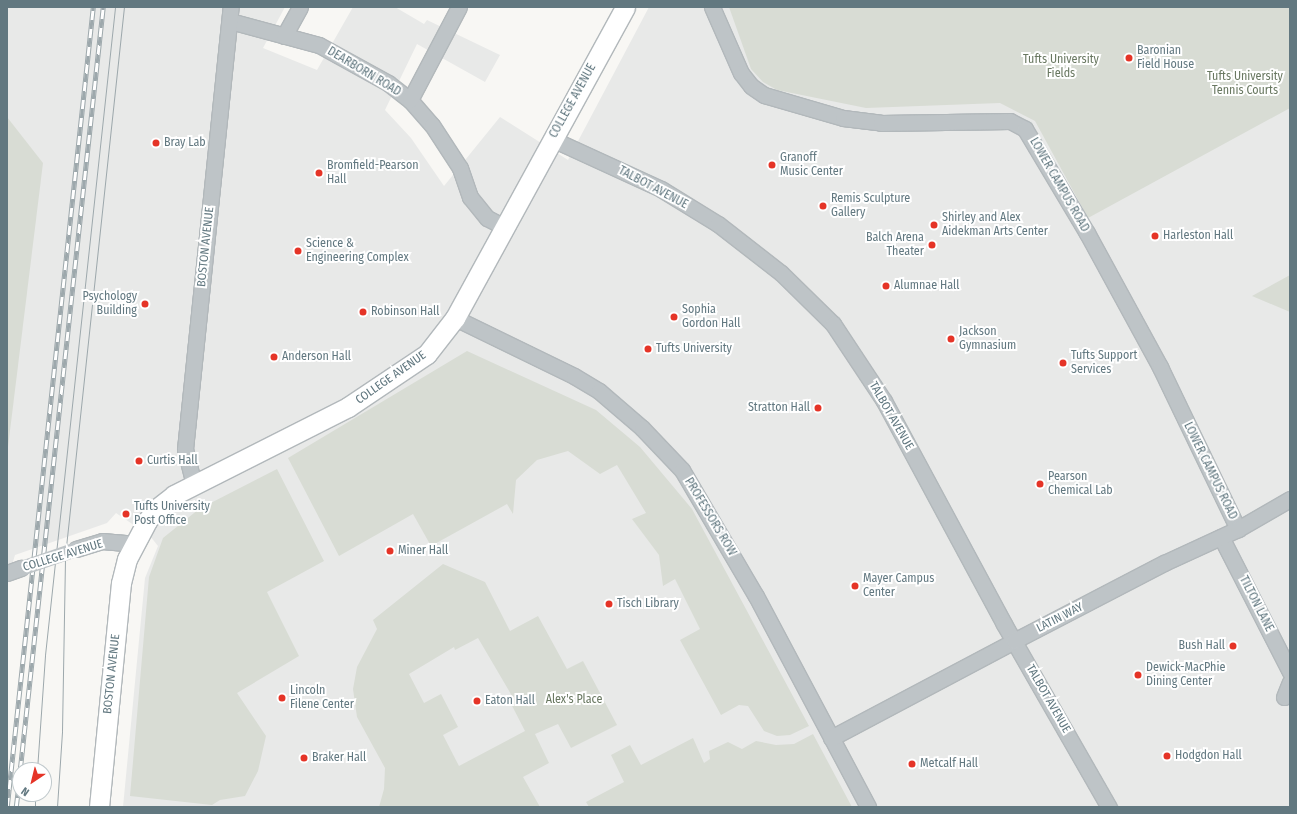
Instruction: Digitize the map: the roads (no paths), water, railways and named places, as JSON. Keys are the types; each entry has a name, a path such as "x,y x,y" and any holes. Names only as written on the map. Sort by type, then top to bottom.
{"main road":[{"name":"COLLEGE AVENUE","path":"134,544 155,510 174,495 354,403 427,354 455,318 625,7"},
{"name":"BOSTON AVENUE","path":"99,807 121,583 134,544"}],"street":[{"path":"284,36 300,7"},
{"path":"410,100 459,7"},
{"name":"LOWER CAMPUS ROAD","path":"712,7 741,73 751,86 764,95 843,118 875,122 1010,121 1025,129 1087,233 1160,366 1238,529"},
{"name":"DEARBORN ROAD","path":"230,14 284,36 319,45 388,83 410,100 432,126 460,168 470,198 487,218 505,227"},
{"name":"BOSTON AVENUE","path":"194,485 185,449 230,14"},
{"name":"TALBOT AVENUE","path":"552,139 661,189 718,224 781,273 833,324 884,401 1014,640 1108,807"},
{"name":"PROFESSORS ROW","path":"455,318 574,376 599,391 642,428 682,470 756,596 868,807"},
{"name":"LATIN WAY","path":"831,738 1014,640 1238,529 1290,499"},
{"name":"TILTON LANE","path":"1221,537 1290,672"},
{"name":"COLLEGE AVENUE","path":"7,573 102,542 134,544"},
{"path":"1284,697 1290,682"}],"tram line":[{"path":"38,762 45,655 115,7"},
{"path":"57,807 62,731 65,556 124,7"},
{"path":"35,802 35,807"}],"railway":[{"path":"7,807 93,7"},
{"path":"21,762 103,7"},
{"path":"16,807 17,802"}],"place":[{"name":"Baronian Field House","path":"1129,58"},
{"name":"Bray Lab","path":"156,143"},
{"name":"Granoff Music Center","path":"772,165"},
{"name":"Bromfield-Pearson Hall","path":"319,173"},
{"name":"Remis Sculpture Gallery","path":"823,206"},
{"name":"Shirley and Alex Aidekman Arts Center","path":"934,225"},
{"name":"Harleston Hall","path":"1155,236"},
{"name":"Balch Arena Theater","path":"932,245"},
{"name":"Science & Engineering Complex","path":"298,251"},
{"name":"Alumnae Hall","path":"886,286"},
{"name":"Psychology Building","path":"145,304"},
{"name":"Robinson Hall","path":"363,312"},
{"name":"Sophia Gordon Hall","path":"674,317"},
{"name":"Jackson Gymnasium","path":"951,339"},
{"name":"Tufts University","path":"648,349"},
{"name":"Anderson Hall","path":"274,357"},
{"name":"Tufts Support Services","path":"1063,363"},
{"name":"Stratton Hall","path":"818,408"},
{"name":"Curtis Hall","path":"139,461"},
{"name":"Pearson Chemical Lab","path":"1040,484"},
{"name":"Tufts University Post Office","path":"126,514"},
{"name":"Miner Hall","path":"390,551"},
{"name":"Mayer Campus Center","path":"855,586"},
{"name":"Tisch Library","path":"609,604"},
{"name":"Bush Hall","path":"1233,646"},
{"name":"Dewick-MacPhie Dining Center","path":"1138,675"},
{"name":"Lincoln Filene Center","path":"282,698"},
{"name":"Eaton Hall","path":"477,701"},
{"name":"Hodgdon Hall","path":"1167,756"},
{"name":"Braker Hall","path":"304,758"},
{"name":"Metcalf Hall","path":"912,764"}],"park label":[{"name":"Tufts University Fields","path":"1061,67"},
{"name":"Tufts University Tennis Courts","path":"1245,84"},
{"name":"Alex's Place","path":"574,700"}]}
